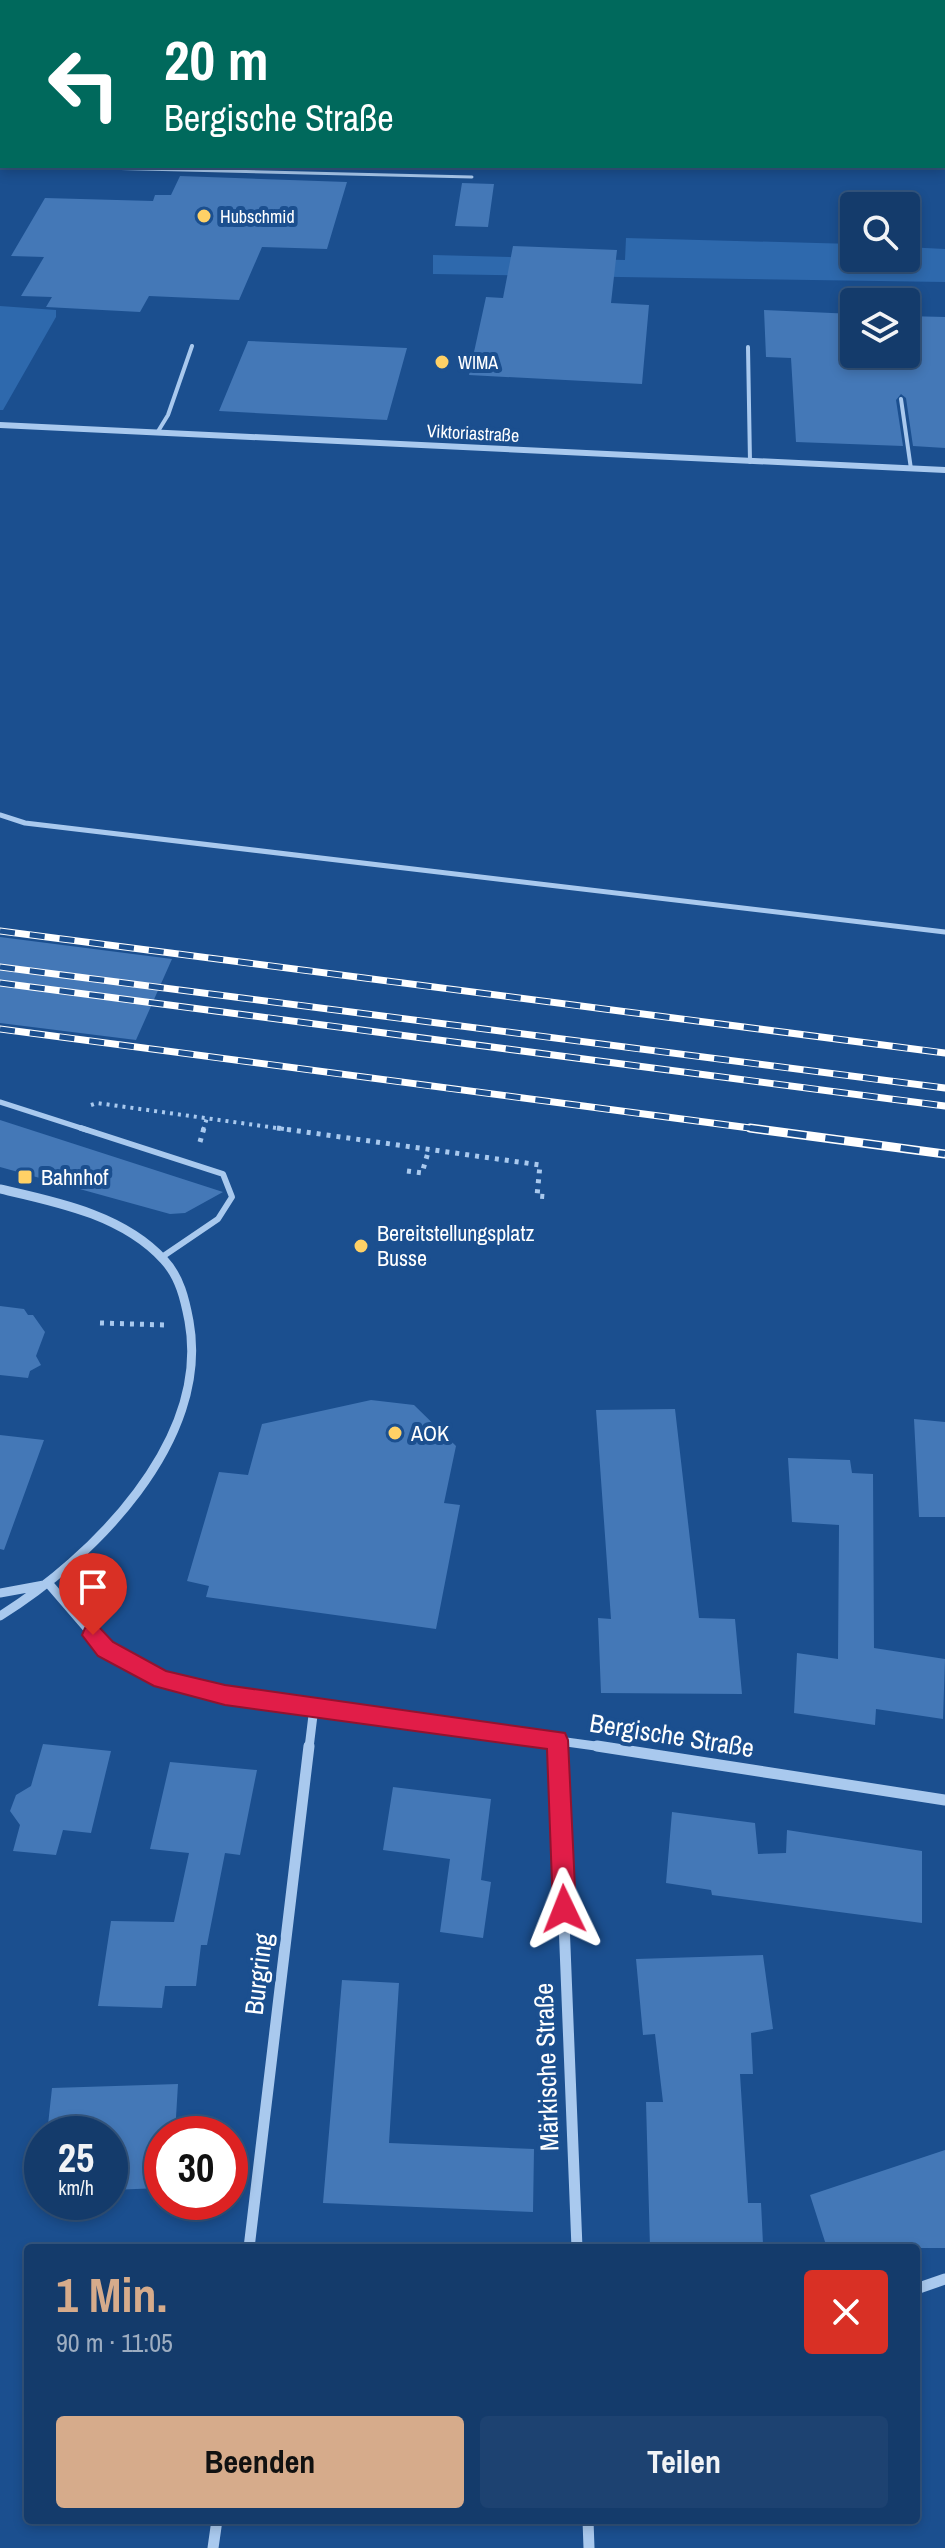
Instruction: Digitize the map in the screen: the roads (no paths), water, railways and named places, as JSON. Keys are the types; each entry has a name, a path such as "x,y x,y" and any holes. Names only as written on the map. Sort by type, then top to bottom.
{"street":[{"name":"Viktoriastraße","path":"0,425 945,470"},
{"path":"0,1189 53,1201 116,1222 162,1257 179,1280 191,1325 193,1358 184,1404 152,1472 106,1533 49,1584 0,1616"},
{"path":"0,1593 49,1584"},
{"name":"Bergische Straße","path":"49,1584 105,1649 162,1680 225,1695 557,1740 945,1800"},
{"name":"Burgring","path":"249,2244 314,1707"},
{"name":"Märkische Straße","path":"557,1740 577,2244"},
{"path":"920,2288 945,2279"},
{"path":"213,2548 216,2524"},
{"path":"588,2524 589,2548"}],"lane":[{"path":"186,168 472,177"},
{"path":"157,433 168,415 192,346"},
{"path":"748,347 750,462"},
{"path":"901,399 911,469"},
{"path":"0,815 25,823 945,932"},
{"path":"0,1102 223,1174 232,1197 218,1219 162,1257"}],"railway":[{"path":"0,931 945,1053"},
{"path":"0,967 945,1088"},
{"path":"0,983 945,1106"},
{"path":"0,1029 765,1130"},
{"path":"750,1128 765,1130"},
{"path":"765,1130 945,1154"}],"place":[{"name":"Hubschmid","path":"204,216"},
{"name":"WIMA","path":"442,362"},
{"name":"Bahnhof","path":"25,1177"},
{"name":"Bereitstellungsplatz Busse","path":"361,1246"},
{"name":"AOK","path":"395,1433"}]}
